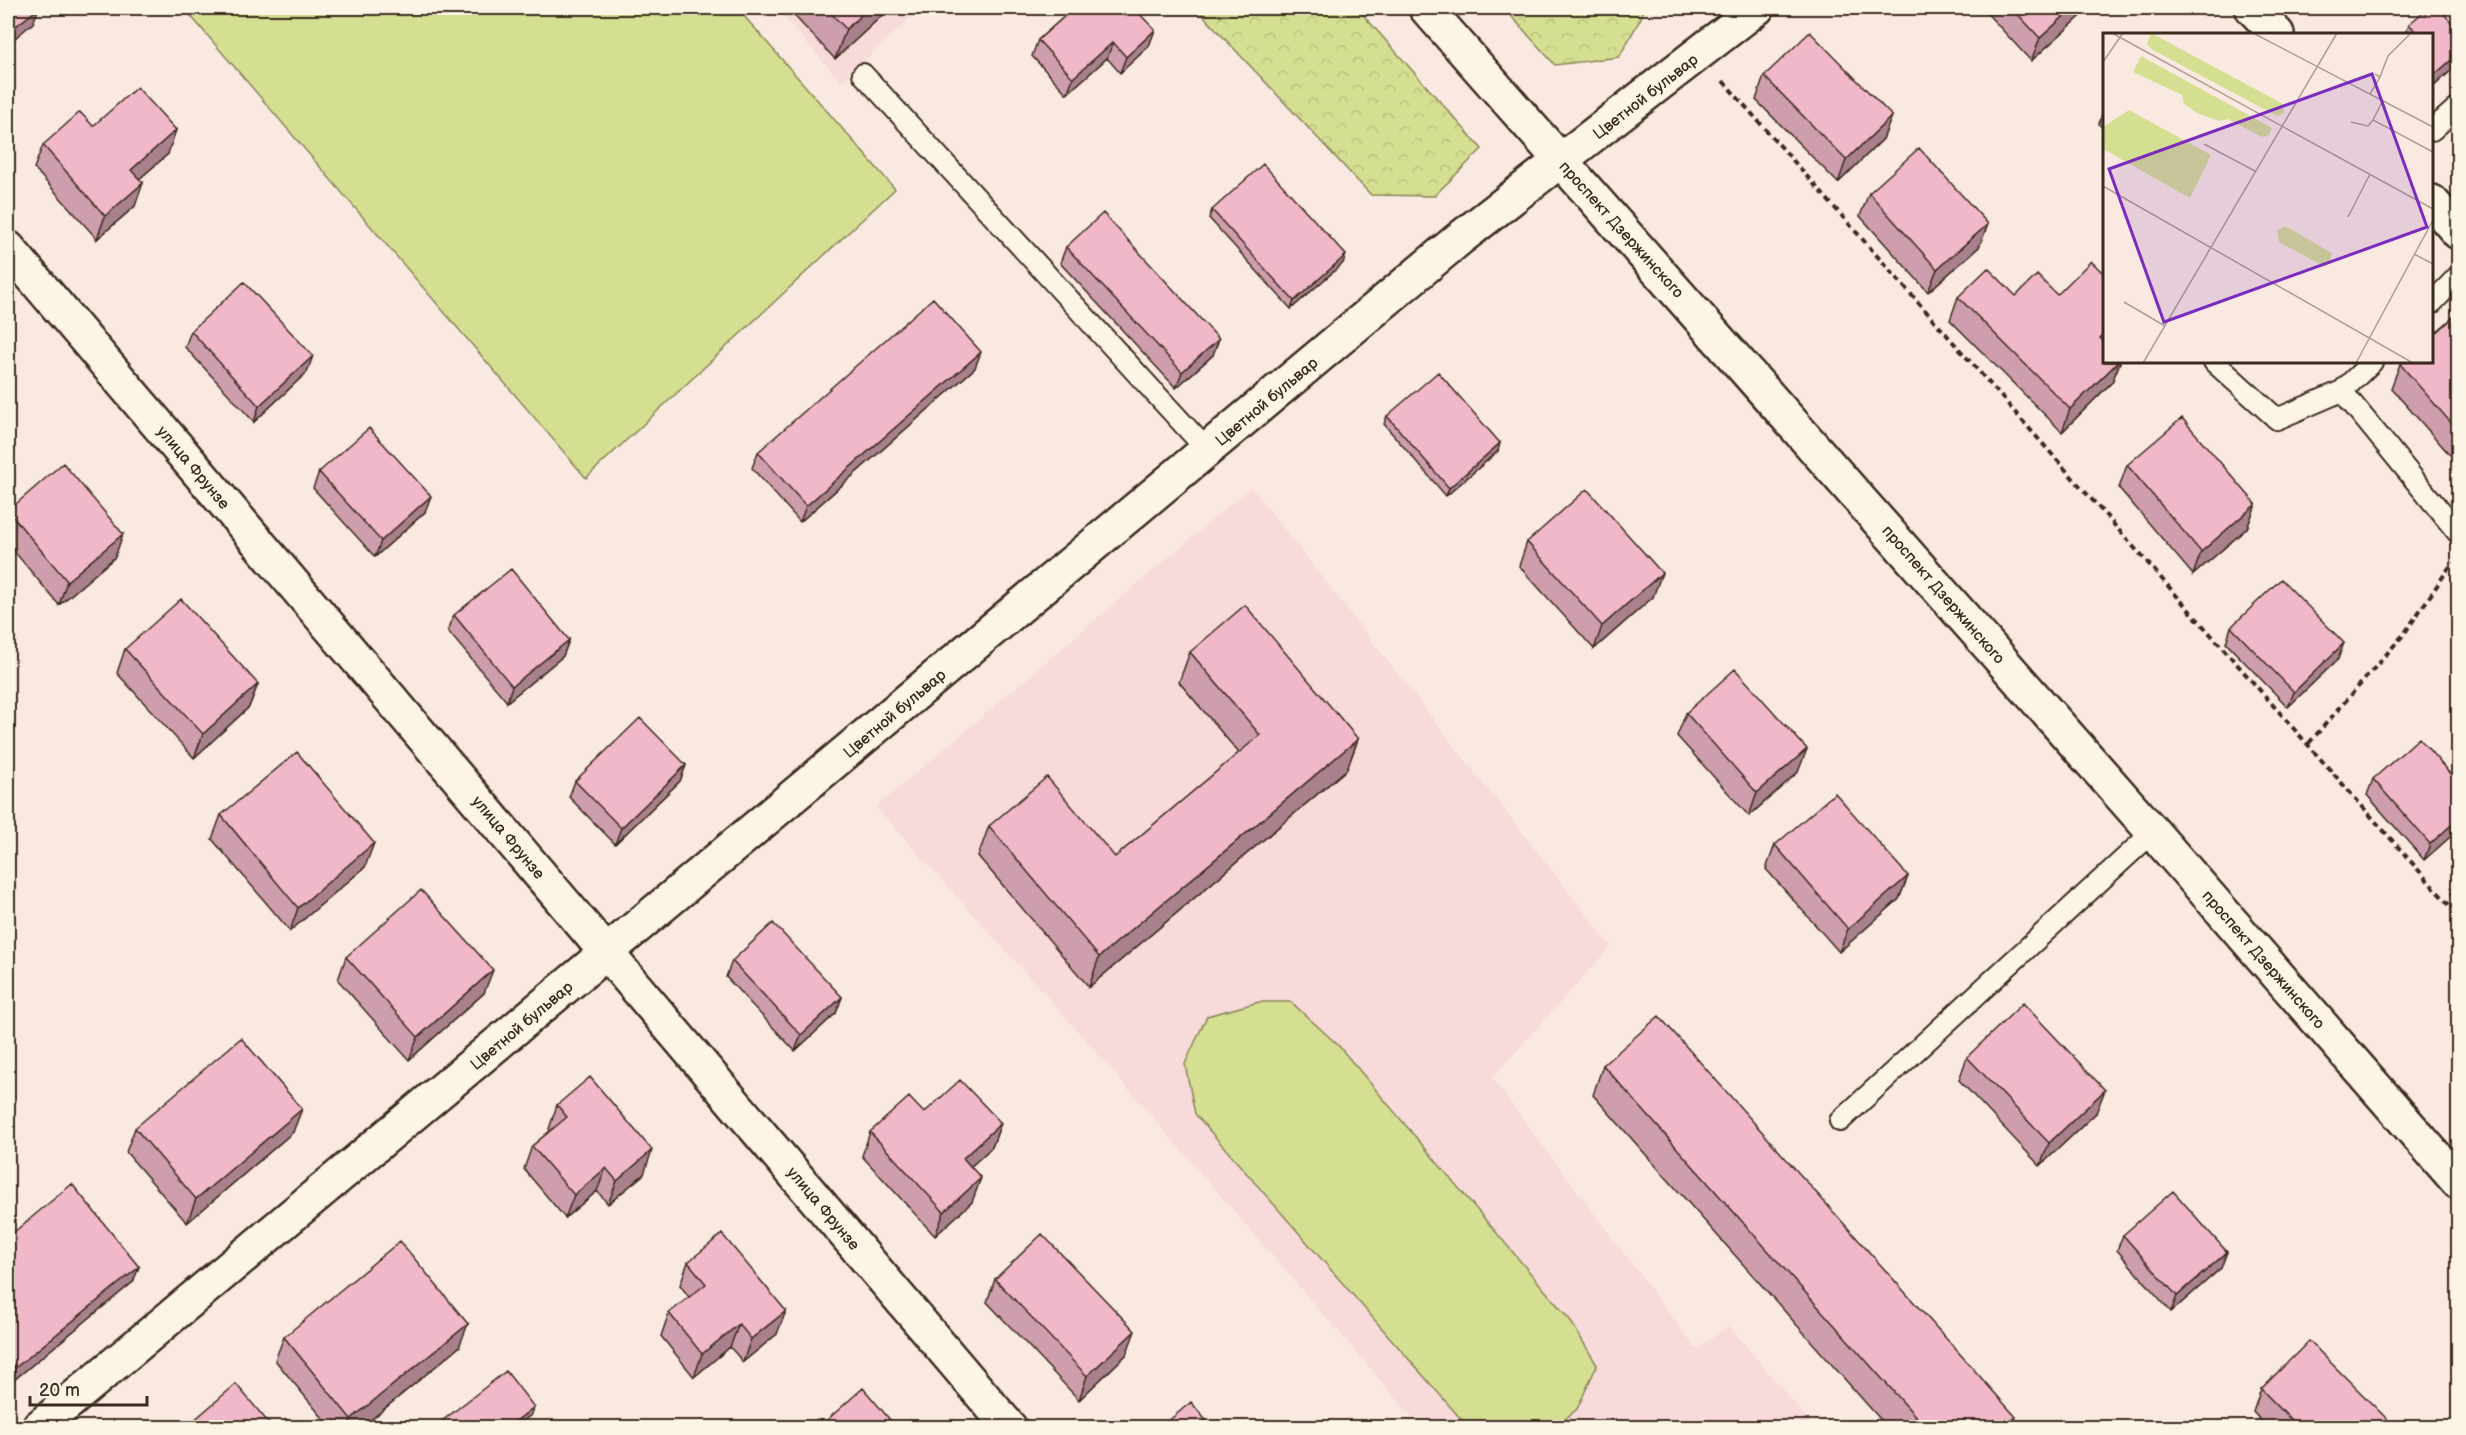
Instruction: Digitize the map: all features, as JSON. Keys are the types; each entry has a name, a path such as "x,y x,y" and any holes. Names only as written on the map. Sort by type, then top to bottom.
{"street":[{"name":"проспект Дзержинского","path":"1426,8 2153,832 2458,1182"},
{"name":"Цветной бульвар","path":"38,1428 1459,239 1562,162 1757,8"},
{"path":"2252,8 2276,33"},
{"path":"2433,203 2458,232"},
{"name":"улица Фрунзе","path":"8,248 1010,1428"}],"lane":[{"path":"864,74 1206,450"},
{"path":"2433,129 2458,107"},
{"path":"2433,302 2458,276"},
{"path":"2215,363 2277,419 2342,391 2371,363"},
{"path":"2342,391 2458,533"},
{"path":"1840,1121 2153,832"}],"path":[{"path":"1699,54 2458,915"},
{"path":"2308,743 2404,634 2458,554"}],"shaded area":[{"path":"776,8 922,8 841,82"},
{"path":"1251,487 1611,946 1492,1078 1696,1349 1729,1326 1814,1427 1421,1427 1069,1021 876,807"}],"green space":[{"path":"184,8 737,8 895,189 586,478"},
{"path":"1196,8 1357,8 1482,149 1434,196 1371,195"},
{"path":"1504,8 1643,8 1641,18 1619,57 1555,65"},
{"path":"1259,1002 1291,1002 1338,1045 1570,1320 1597,1365 1577,1409 1556,1427 1468,1427 1195,1114 1185,1064 1207,1016"}],"building":[{"path":"8,8 39,8 8,32"},
{"path":"826,8 869,8 846,29"},
{"path":"1074,8 1134,8 1155,30 1126,57 1113,42 1073,78 1038,40"},
{"path":"2012,8 2073,8 2040,38"},
{"path":"2428,8 2439,8 2458,30 2458,54 2433,76 2433,33 2417,33 2409,24"},
{"path":"1810,32 1892,116 1846,160 1764,76"},
{"path":"137,87 176,130 131,170 143,183 105,216 43,145 80,112 93,126"},
{"path":"1919,148 1988,224 1937,269 1869,193"},
{"path":"1263,164 1346,255 1294,301 1212,210"},
{"path":"1103,213 1219,339 1182,372 1066,247"},
{"path":"2091,261 2103,273 2103,335 2100,338 2103,341 2103,363 2117,363 2070,409 1958,297 1988,268 2016,296 2037,275 2057,295"},
{"path":"244,282 313,356 259,406 191,331"},
{"path":"933,298 981,352 806,506 758,452"},
{"path":"2458,313 2458,431 2400,364 2433,363 2433,336"},
{"path":"1438,372 1500,443 1449,488 1387,416"},
{"path":"2182,418 2256,504 2201,552 2127,465"},
{"path":"369,428 431,496 381,541 319,472"},
{"path":"63,463 123,534 67,581 8,511"},
{"path":"1587,489 1662,573 1602,626 1527,542"},
{"path":"511,569 569,640 512,686 454,615"},
{"path":"2281,579 2344,643 2294,692 2231,627"},
{"path":"181,599 258,684 203,734 125,649"},
{"path":"1245,605 1358,739 1099,957 989,826 1047,777 1115,857 1260,735 1190,652"},
{"path":"1735,669 1807,749 1757,793 1686,713"},
{"path":"640,718 686,765 621,828 575,781"},
{"path":"2419,738 2458,783 2458,819 2430,844 2373,779"},
{"path":"297,752 374,843 298,908 221,815"},
{"path":"1835,793 1908,876 1848,929 1775,845"},
{"path":"421,890 493,970 418,1037 346,957"},
{"path":"773,923 842,997 801,1035 732,961"},
{"path":"2023,1003 2105,1090 2049,1143 1967,1057"},
{"path":"1659,1016 2016,1417 2004,1428 1926,1428 1603,1065"},
{"path":"241,1038 302,1109 196,1199 135,1128"},
{"path":"590,1077 652,1150 617,1181 606,1168 574,1195 532,1146 567,1117 557,1105"},
{"path":"960,1080 1001,1123 963,1158 981,1178 944,1212 870,1132 909,1097 924,1113"},
{"path":"72,1184 139,1267 15,1368 8,1358 8,1237"},
{"path":"2173,1191 2227,1252 2177,1296 2123,1235"},
{"path":"722,1234 786,1311 751,1339 739,1324 702,1354 669,1313 706,1284 688,1262"},
{"path":"1042,1234 1135,1331 1087,1376 995,1279"},
{"path":"400,1241 468,1324 351,1419 284,1337"},
{"path":"2309,1341 2394,1426 2392,1428 2299,1428 2261,1389"},
{"path":"506,1371 534,1407 507,1428 433,1428"},
{"path":"236,1384 273,1428 185,1428"},
{"path":"863,1388 897,1428 818,1428"},
{"path":"1191,1402 1212,1428 1160,1428"}]}
